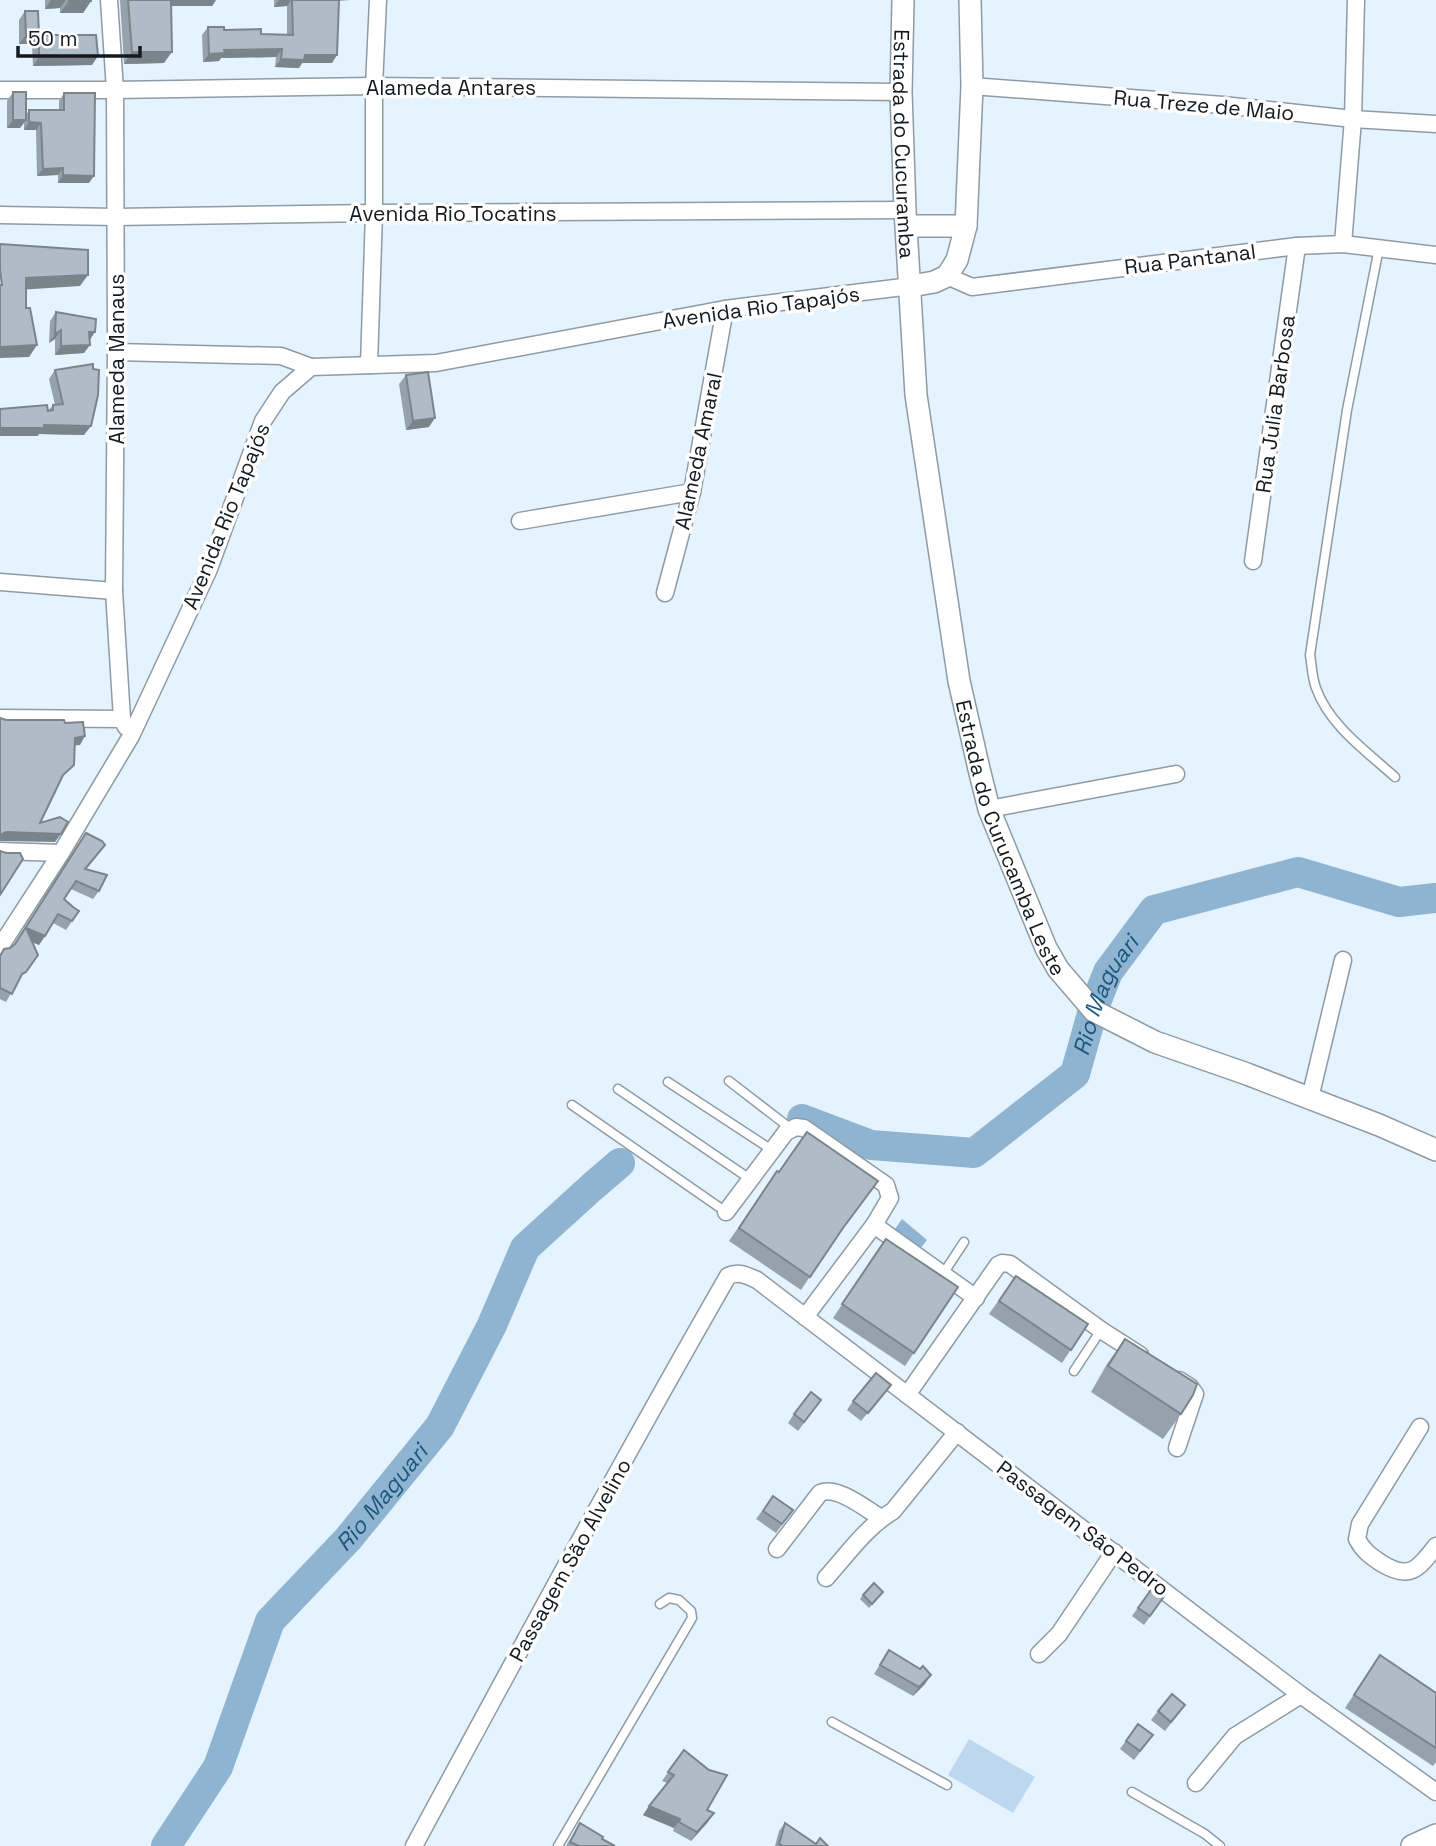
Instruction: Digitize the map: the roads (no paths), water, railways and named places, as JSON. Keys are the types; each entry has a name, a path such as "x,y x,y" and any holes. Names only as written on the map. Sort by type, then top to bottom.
{"main road":[{"name":"Estrada do Cucuramba","path":"903,0 901,92 911,286"},
{"path":"911,286 934,282 947,276 957,261 966,226 972,86 970,0"},
{"path":"906,218 966,226"},
{"name":"Estrada do Curucamba Leste","path":"911,286 916,395 959,681 989,809 1046,948 1058,969 1090,1007 1155,1042 1310,1098 1436,1150"},
{"path":"1412,1846 1436,1835"}],"street":[{"name":"Alameda Manaus","path":"109,0 115,90 114,591 122,719"},
{"path":"369,365 377,0"},
{"path":"1343,244 1353,119 1356,0"},
{"name":"Alameda Antares","path":"0,90 374,86 901,92"},
{"name":"Rua Treze de Maio","path":"972,86 1436,124"},
{"name":"Avenida Rio Tocatins","path":"0,215 116,217 374,213 906,218"},
{"name":"Rua Pantanal","path":"947,276 972,287 1297,246 1343,244 1436,255"},
{"name":"Rua Julia Barbosa","path":"1253,561 1297,246"},
{"name":"Avenida Rio Tapajós","path":"0,947 61,853 131,736 209,569 263,421 282,392 311,367 460,360 725,309 911,286"},
{"name":"Alameda Amaral","path":"665,593 692,492 725,309"},
{"path":"116,352 281,356 311,367"},
{"path":"520,521 692,492"},
{"path":"0,582 114,591"},
{"path":"0,718 122,719 131,736"},
{"path":"989,809 1176,774"},
{"path":"0,851 61,853"},
{"path":"1310,1098 1343,960"},
{"path":"726,1212 790,1128 804,1128 886,1185 890,1198 874,1225 805,1317"},
{"path":"874,1225 976,1298"},
{"path":"907,1395 998,1265 1010,1264 1101,1331 1190,1387 1195,1394 1177,1448"},
{"name":"Passagem São Pedro","path":"728,1276 735,1273 745,1274 757,1280 1301,1695 1436,1792"},
{"name":"Passagem São Alvelino","path":"414,1846 617,1472 728,1276"},
{"path":"1420,1427 1360,1524 1357,1539 1366,1553 1400,1573 1415,1569 1436,1546"},
{"path":"826,1578 869,1529 893,1511 957,1433"},
{"path":"776,1549 824,1490 835,1491 881,1518"},
{"path":"1039,1654 1059,1634 1114,1552"},
{"path":"1196,1783 1235,1736 1301,1695"}],"lane":[{"path":"1379,248 1347,410 1310,655 1315,686 1328,712 1395,777"},
{"path":"729,1081 790,1128"},
{"path":"668,1082 772,1150"},
{"path":"618,1089 750,1179"},
{"path":"572,1105 726,1212"},
{"path":"943,1274 964,1242"},
{"path":"1074,1371 1101,1331"},
{"path":"558,1846 692,1618 691,1611 679,1600 669,1598 660,1604"},
{"path":"832,1722 947,1785"},
{"path":"1132,1792 1205,1834 1220,1846"}],"waterway":[{"name":"Rio Maguari","path":"802,1119 871,1145 974,1153 1075,1074 1093,1010 1108,972 1154,910 1298,872 1399,902 1436,898"},
{"name":"Rio Maguari","path":"166,1846 218,1767 270,1621 348,1539 440,1426 492,1325 525,1248 620,1163"}]}
